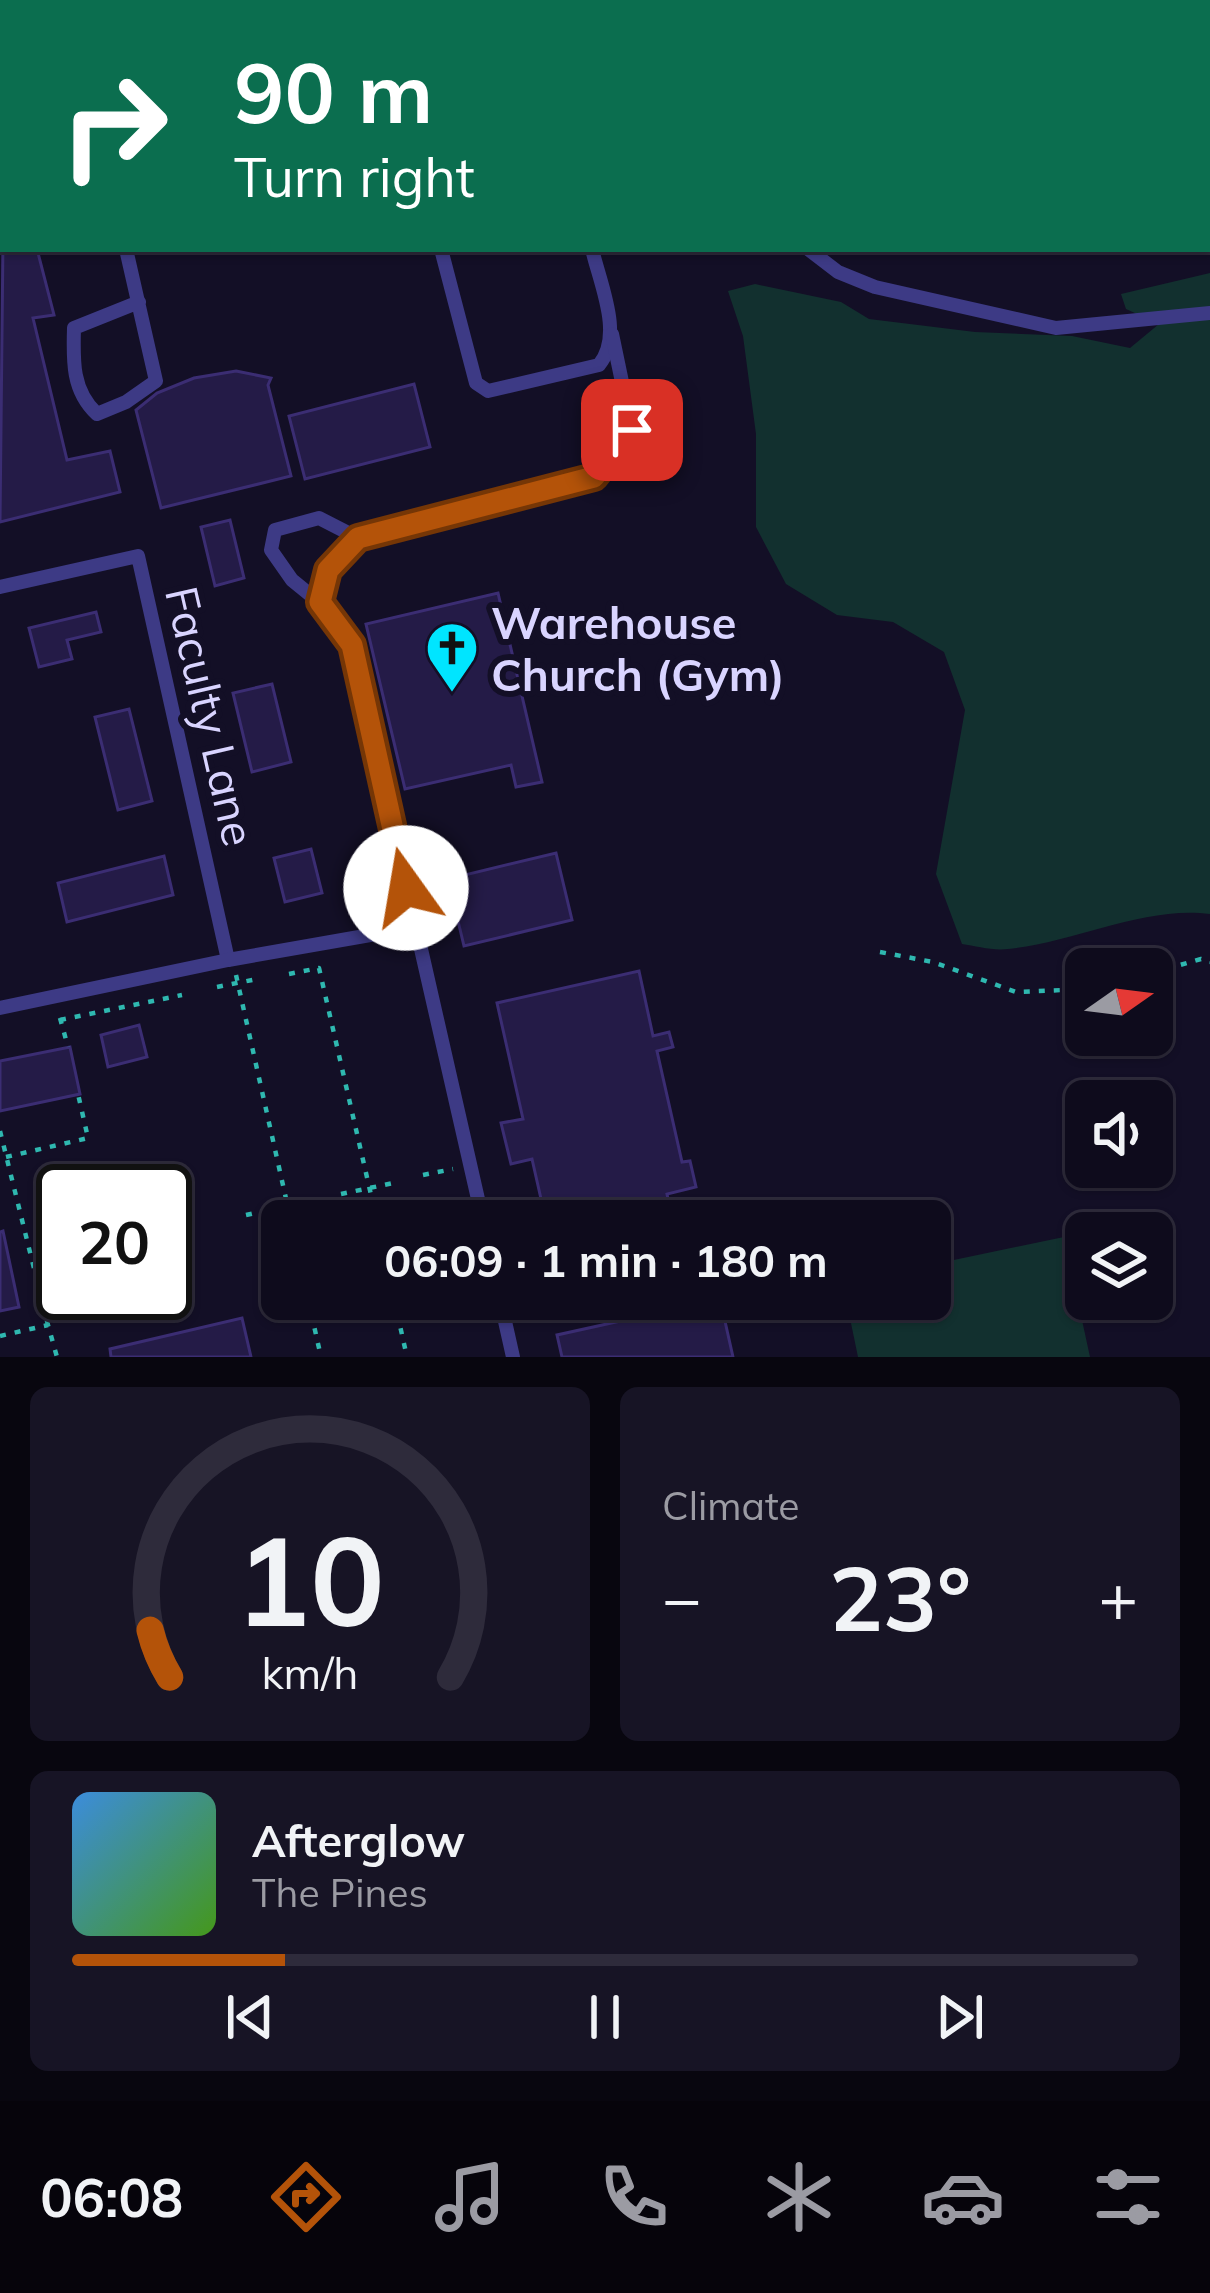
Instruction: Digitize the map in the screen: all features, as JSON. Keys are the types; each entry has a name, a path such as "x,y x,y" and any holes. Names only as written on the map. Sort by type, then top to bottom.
{"lane":[{"path":"127,252 139,302 156,381 126,402 97,414 83,401 73,366 74,328 139,302"},
{"path":"442,252 476,383 488,391 599,365 610,353 612,334"},
{"path":"320,602 328,570 358,538 594,477 632,430 593,252"},
{"path":"812,252 838,272 875,287 1056,328 1210,313"},
{"path":"358,538 319,518 275,530 271,550 352,645 478,1200"},
{"name":"Faculty Lane","path":"0,586 138,556 228,960"},
{"path":"0,1008 416,927"},
{"path":"505,1320 513,1357"}],"path":[{"path":"880,952 933,962 1016,992 1065,990"},
{"path":"1173,967 1201,959 1210,962"},
{"path":"228,960 286,1200"},
{"path":"289,974 320,968 373,1200"},
{"path":"217,987 257,980"},
{"path":"68,1047 60,1017 182,995"},
{"path":"4,1154 88,1138 78,1094"},
{"path":"0,1131 57,1357"},
{"path":"423,1175 470,1165"},
{"path":"341,1194 398,1182"},
{"path":"312,1200 316,1199"},
{"path":"246,1215 261,1212"},
{"path":"313,1320 321,1357"},
{"path":"399,1320 407,1357"},
{"path":"0,1336 48,1325"}],"green space":[{"path":"1210,273 1210,914 1160,915 1008,949 962,944 936,874 965,710 944,652 893,622 837,615 786,584 756,527 756,434 743,336 728,291 755,284 841,302 869,319 975,332 1072,336 1130,348 1159,324 1126,309 1121,294"},
{"path":"1064,1237 1065,1320 1082,1320 1090,1357 858,1357 850,1320 951,1320 951,1261"}],"building":[{"path":"3,252 38,252 54,315 33,318 67,460 110,451 120,492 0,522"},
{"path":"236,371 271,378 268,385 291,476 161,508 136,410 157,393 194,378"},
{"path":"414,384 430,447 305,479 289,416"},
{"path":"230,520 244,578 215,586 201,527"},
{"name":"Warehouse Church (Gym)","path":"498,593 542,782 516,787 511,765 405,789 366,624"},
{"path":"96,612 101,632 67,640 72,659 39,667 29,628"},
{"path":"272,684 291,762 252,772 233,693"},
{"path":"129,709 152,801 118,810 95,717"},
{"path":"311,849 322,893 285,902 274,858"},
{"path":"556,853 572,920 464,946 448,879"},
{"path":"164,856 173,895 67,922 58,883"},
{"path":"639,971 653,1036 669,1032 673,1047 657,1051 682,1162 690,1161 696,1187 667,1194 668,1200 541,1200 532,1159 511,1164 501,1123 523,1119 497,1003"},
{"path":"139,1025 147,1057 108,1067 101,1035"},
{"path":"70,1047 80,1094 0,1111 0,1061"},
{"path":"0,1232 19,1307 0,1311"},
{"path":"242,1318 251,1357 111,1357 110,1349"},
{"path":"625,1320 725,1320 733,1357 562,1357 557,1335"}],"place":[{"name":"Warehouse Church (Gym)","path":"452,694"}],"route":[{"path":"406,888 352,645 320,602 328,570 358,538 594,477 632,430"}]}
